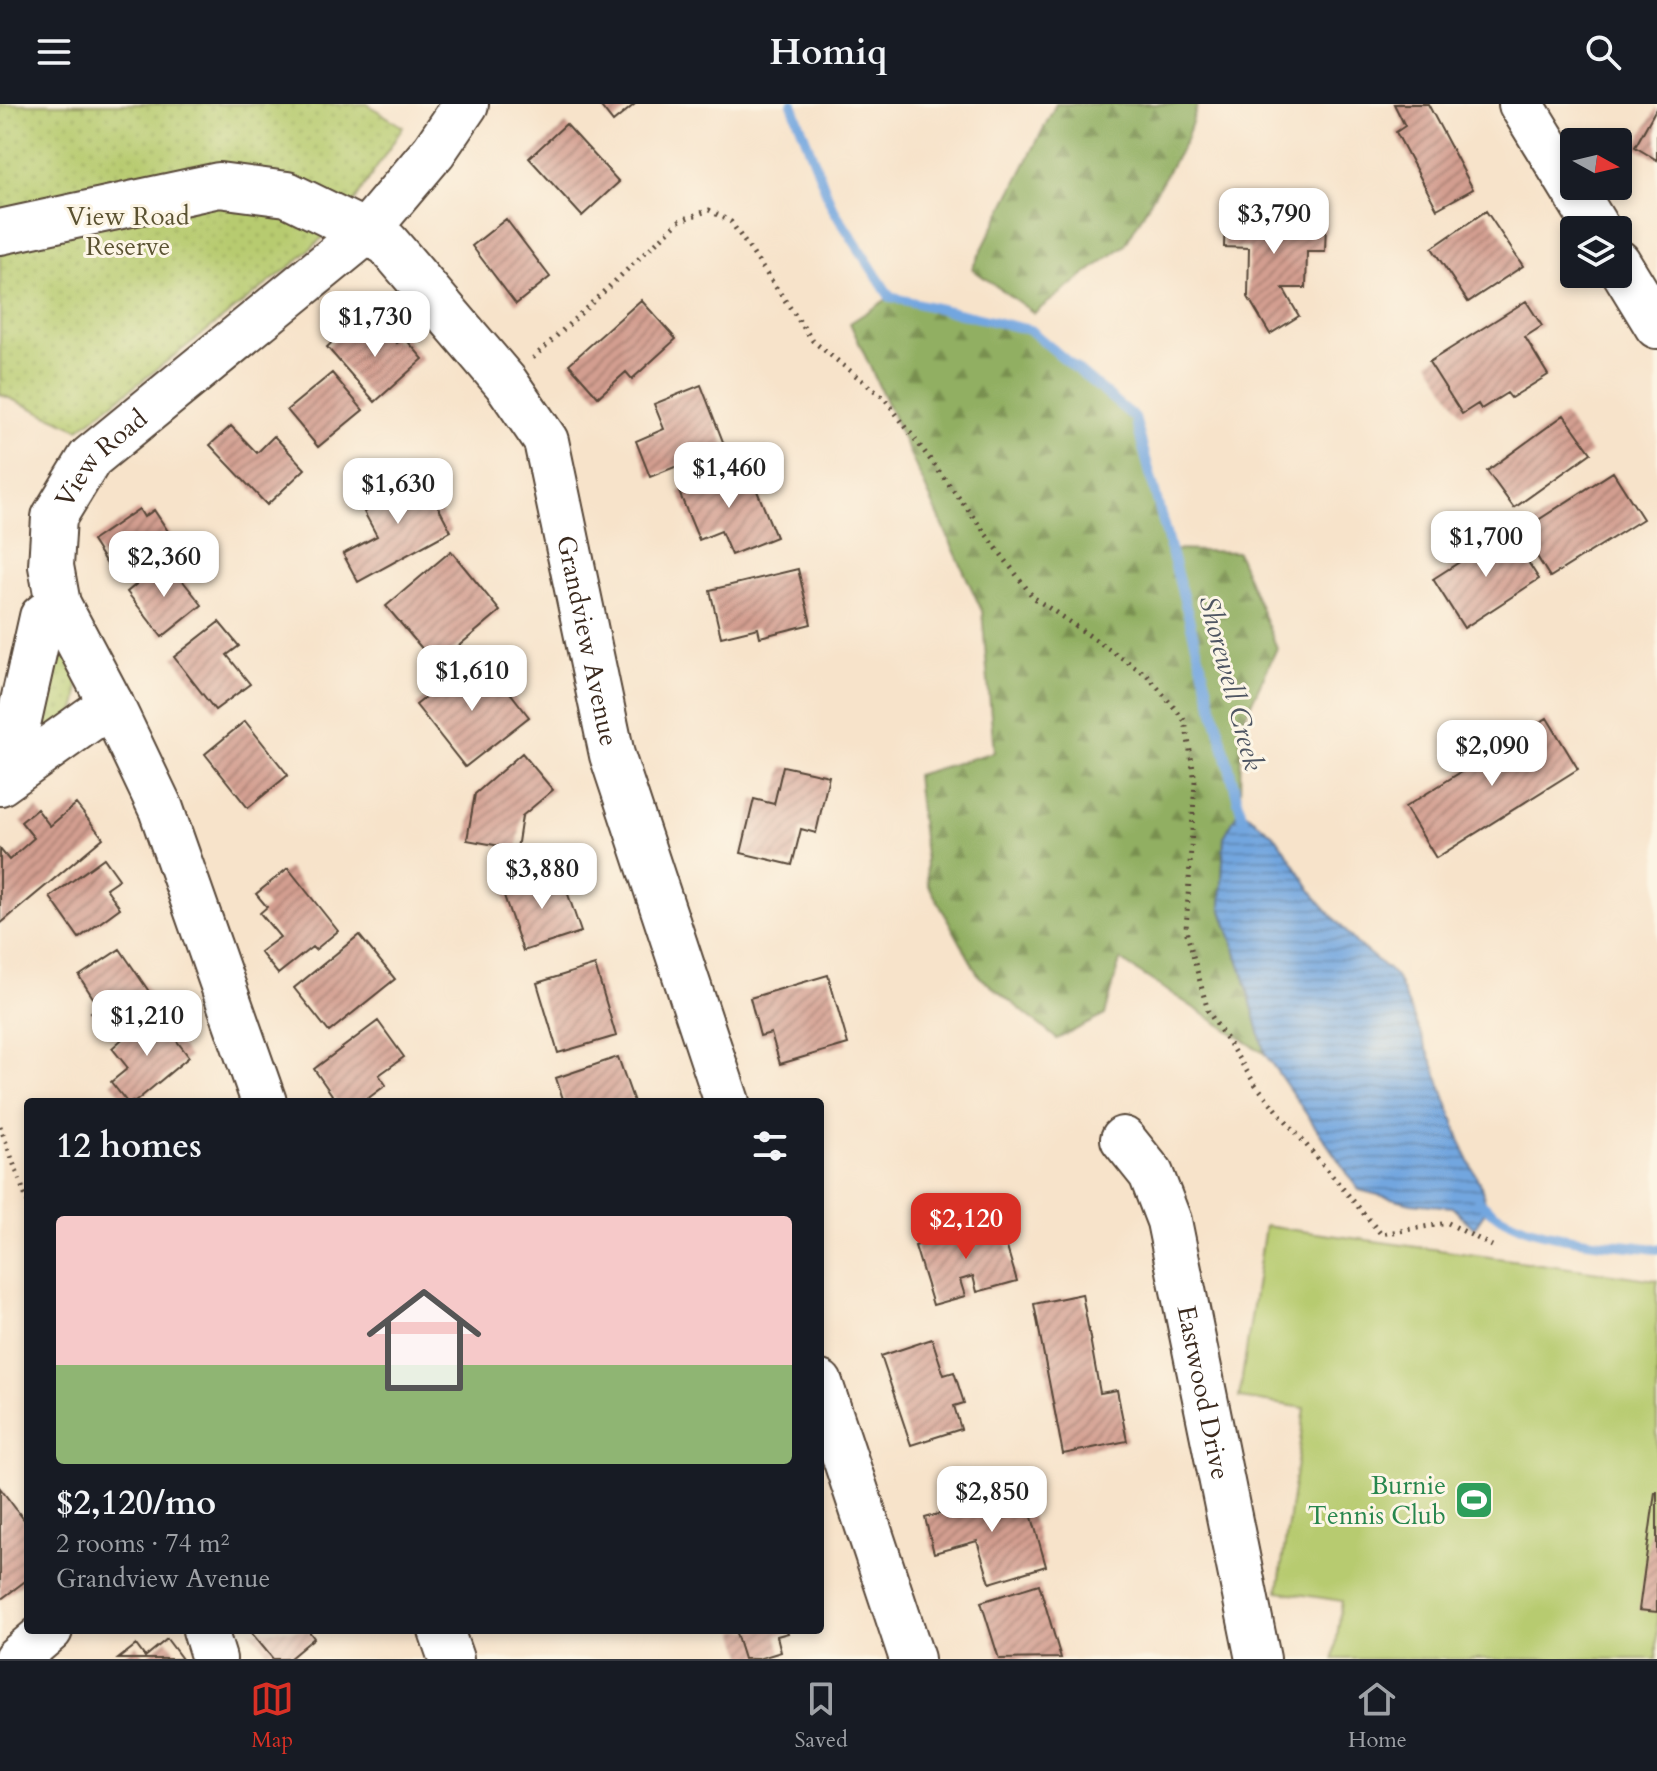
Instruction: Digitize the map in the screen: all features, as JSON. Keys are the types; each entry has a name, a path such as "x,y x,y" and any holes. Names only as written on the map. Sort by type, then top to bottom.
{"street":[{"name":"View Road","path":"263,1098 161,809 111,704 58,604 51,566 54,517 90,458 364,234 434,151 466,104"},
{"path":"1521,104 1589,216"},
{"name":"Grandview Avenue","path":"0,232 219,185 287,194 387,243 506,383 546,441 612,755 726,1098"},
{"path":"1632,285 1657,326"},
{"path":"0,765 14,742 42,617 58,604"},
{"path":"0,783 111,704"},
{"name":"Eastwood Drive","path":"1123,1139 1151,1174 1169,1221 1258,1659"},
{"path":"824,1395 912,1659"},
{"path":"16,1659 45,1634"},
{"path":"206,1634 214,1659"},
{"path":"442,1634 451,1659"}],"path":[{"path":"506,383 679,221 709,210 731,222 813,341 885,399 1033,597 1147,675 1185,721 1195,781 1186,930 1208,1011 1255,1084 1381,1234 1448,1223 1492,1246"},
{"path":"0,1126 24,1192"}],"green space":[{"name":"View Road Reserve","path":"0,104 367,104 403,127 343,219 296,262 79,429 0,394"},
{"path":"1056,104 1198,104 1186,140 1125,245 1034,313 972,269"},
{"path":"890,297 1030,330 1135,418 1171,550 1237,552 1277,648 1241,725 1240,808 1224,837 1221,907 1265,1054 1120,960 1105,1015 1057,1039 979,976 928,884 916,775 994,752 982,611 850,323"},
{"path":"58,652 68,653 78,690 77,702 66,721 26,753 48,660"},
{"name":"Burnie Tennis Club","path":"1265,1226 1657,1280 1657,1659 1334,1659 1342,1601 1278,1591 1305,1408 1239,1398"}],"water":[{"path":"1240,808 1277,838 1318,900 1356,943 1396,976 1433,1063 1465,1153 1481,1186 1487,1209 1474,1228 1452,1207 1411,1203 1359,1190 1265,1054 1221,907 1224,837"}],"building":[{"path":"599,104 635,104 613,122"},
{"path":"1394,104 1428,104 1473,189 1437,209 1396,132 1405,126"},
{"path":"1657,107 1657,160 1635,147"},
{"path":"566,124 619,182 582,216 529,158"},
{"path":"1252,195 1285,196 1285,221 1326,222 1325,252 1307,252 1306,288 1283,288 1299,316 1270,334 1248,297 1249,248 1224,247 1225,215 1251,216"},
{"path":"1486,211 1523,266 1468,302 1432,248"},
{"path":"506,219 550,277 516,304 472,246"},
{"path":"641,300 676,339 632,379 626,372 598,397 569,364"},
{"path":"1526,301 1542,326 1525,337 1548,375 1511,398 1507,393 1481,409 1478,404 1462,414 1429,362"},
{"path":"381,324 397,343 404,337 423,359 375,402 327,347 351,325 363,340"},
{"path":"332,373 363,410 318,447 287,410"},
{"path":"701,385 725,447 650,477 636,441 664,429 654,404"},
{"path":"1564,415 1591,453 1514,508 1487,471"},
{"path":"231,426 257,453 274,436 305,469 267,505 210,445"},
{"path":"746,464 776,537 731,555 721,531 699,540 679,492"},
{"path":"418,469 451,531 358,582 343,554 377,536 364,512 384,501 378,491"},
{"path":"1613,472 1643,519 1550,577 1521,531"},
{"path":"139,509 144,517 154,510 177,545 119,583 92,541"},
{"path":"1508,531 1539,579 1464,628 1433,579"},
{"path":"451,551 500,611 436,665 386,606"},
{"path":"166,560 202,605 162,637 127,592"},
{"path":"798,569 811,624 760,637 758,628 721,637 710,590"},
{"path":"219,622 239,646 227,655 250,684 215,710 174,657"},
{"path":"473,660 493,687 501,681 529,717 465,767 416,705"},
{"path":"1547,718 1578,769 1436,858 1405,807"},
{"path":"245,721 288,775 248,808 205,754"},
{"path":"522,753 553,790 522,816 517,849 467,840 475,794"},
{"path":"783,766 829,776 816,833 801,829 792,865 741,853 754,799 774,804"},
{"path":"76,804 103,838 0,924 0,849 9,860 34,838 21,822 37,809 50,826"},
{"path":"104,858 119,879 106,888 120,908 79,938 50,897"},
{"path":"288,868 338,931 278,974 260,952 280,937 260,913 267,907 256,894"},
{"path":"560,871 581,932 523,951 502,890"},
{"path":"359,935 395,979 329,1032 294,988"},
{"path":"120,949 150,993 100,1026 91,1012 99,1007 79,976"},
{"path":"595,965 616,1036 558,1053 537,983"},
{"path":"828,975 848,1044 780,1064 771,1033 760,1036 750,998"},
{"path":"154,1011 189,1057 140,1098 124,1098 111,1082 128,1068 112,1048"},
{"path":"378,1021 404,1057 379,1075 386,1085 368,1098 334,1098 314,1069"},
{"path":"618,1057 633,1098 563,1098 556,1078"},
{"path":"999,1221 1017,1281 977,1292 973,1276 960,1280 965,1296 933,1305 915,1246 940,1238 938,1233 973,1222 975,1228"},
{"path":"1082,1294 1100,1393 1117,1390 1127,1441 1063,1454 1034,1304"},
{"path":"932,1339 944,1375 954,1372 964,1403 954,1406 961,1429 911,1445 881,1356"},
{"path":"0,1488 24,1520 24,1582 0,1600"},
{"path":"1024,1489 1046,1566 990,1583 977,1541 934,1553 925,1518"},
{"path":"1657,1492 1657,1612 1639,1610"},
{"path":"1039,1584 1061,1658 999,1659 981,1602"},
{"path":"252,1634 311,1634 314,1638 289,1659 273,1659"},
{"path":"736,1634 784,1634 777,1636 781,1652 758,1659 744,1659"},
{"path":"167,1639 182,1659 118,1659 136,1645 145,1657"}],"waterway":[{"name":"Shorewell Creek","path":"792,104 832,207 890,297 1030,330 1135,418 1243,819"},
{"name":"Shorewell Creek","path":"1478,1200 1495,1214 1538,1232 1657,1249"}],"place":[{"name":"Burnie Tennis Club","path":"1474,1500"}]}
